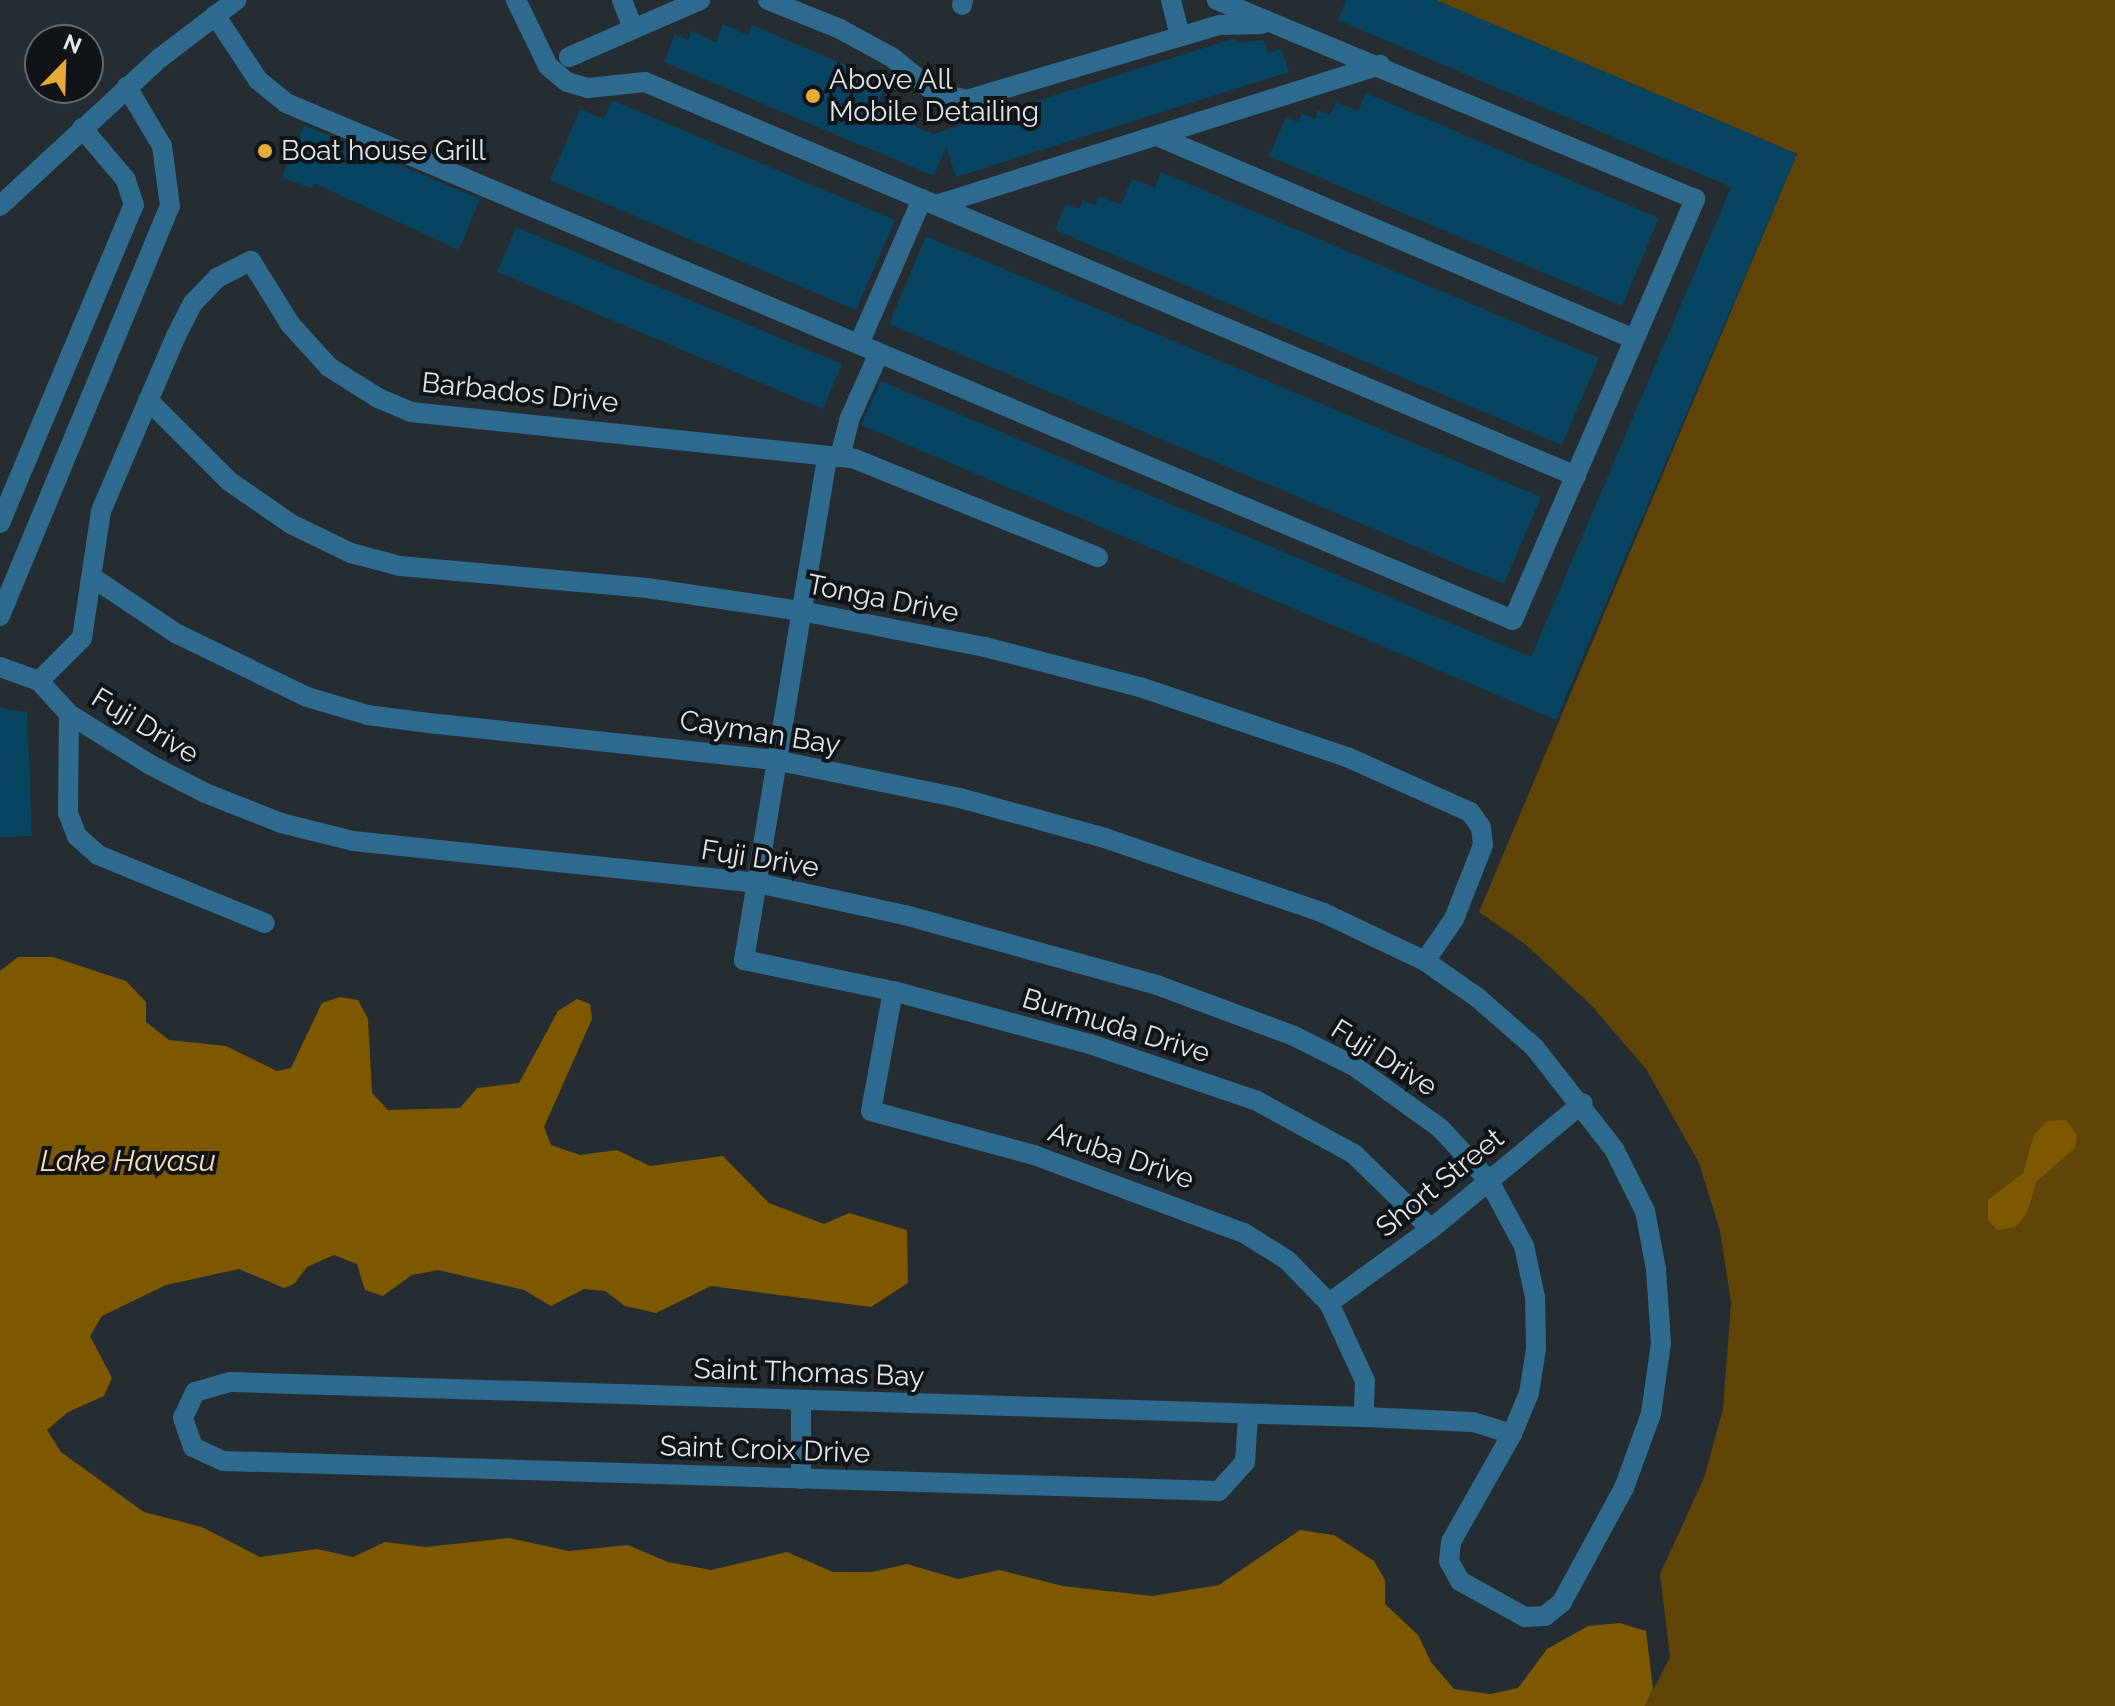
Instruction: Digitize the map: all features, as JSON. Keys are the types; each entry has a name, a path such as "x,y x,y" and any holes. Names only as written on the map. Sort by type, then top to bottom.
{"street":[{"path":"0,206 127,87 236,0"},
{"path":"516,0 548,66 567,82 592,88 645,82 1576,476"},
{"path":"622,0 633,29"},
{"path":"569,57 700,0"},
{"path":"1171,0 1180,36"},
{"path":"215,15 258,80 281,100 1513,620 1695,199 1380,65 1217,0"},
{"path":"782,3 867,43 933,91 966,100 1236,22 1285,27"},
{"path":"859,344 929,202 1157,136 1380,65"},
{"path":"0,616 170,206 162,146 127,87"},
{"path":"0,523 134,205 126,180 82,128"},
{"path":"1157,136 1634,339"},
{"name":"Barbados Drive","path":"39,681 82,638 101,511 193,303 217,278 251,261 290,324 329,367 378,398 411,412 667,436 869,462 1098,557"},
{"path":"757,883 801,611 834,458 879,353"},
{"name":"Tonga Drive","path":"148,400 229,481 291,524 351,553 400,566 647,588 801,611 985,647 1140,687 1347,757 1470,812 1481,827 1483,845 1454,919 1425,961"},
{"name":"Cayman Bay","path":"92,577 245,671 368,715 775,760 960,798 1105,838 1324,913 1425,961"},
{"path":"0,667 39,681"},
{"name":"Fuji Drive","path":"39,681 69,714 205,793 281,823 353,841 757,883 1023,945 1157,985 1294,1036 1402,1096 1489,1181 1524,1246 1535,1297 1534,1364 1512,1434 1451,1542 1449,1561 1460,1581 1525,1617 1545,1616 1562,1602 1624,1488 1651,1414 1661,1343 1656,1269 1645,1211 1614,1149 1583,1103 1534,1047 1425,961"},
{"path":"69,714 68,813 77,836 98,855 265,923"},
{"name":"Burmuda Drive","path":"757,883 744,960 893,991 1090,1044 1257,1101 1354,1154 1431,1229"},
{"name":"Aruba Drive","path":"893,991 871,1111 1034,1155 1199,1212 1287,1260 1329,1303 1365,1381 1364,1417"},
{"name":"Short Street","path":"1329,1303 1431,1229 1583,1103"},
{"name":"Saint Thomas Bay","path":"223,1461 193,1447 183,1418 195,1392 230,1382 1248,1416 1364,1417 1473,1422 1512,1434"},
{"path":"801,1401 801,1479"},
{"name":"Saint Croix Drive","path":"223,1461 1219,1491 1245,1462 1248,1416"}],"shaded area":[{"path":"1436,0 2115,0 2115,1706 1645,1706 1670,1657 1660,1574 1704,1478 1723,1409 1731,1302 1720,1231 1699,1163 1646,1069 1591,1005 1525,944 1479,912 1797,154"}],"water":[{"name":"Lake Havasu","path":"18,957 53,957 126,981 146,1002 146,1022 169,1040 226,1046 277,1071 291,1068 322,1003 340,997 358,1000 368,1019 372,1093 388,1110 460,1108 477,1088 519,1083 558,1011 577,999 590,1004 592,1019 544,1127 551,1145 580,1155 617,1150 650,1166 723,1156 769,1203 824,1224 849,1213 907,1230 908,1283 871,1307 711,1286 656,1313 625,1306 605,1291 584,1289 551,1306 524,1290 438,1270 412,1275 383,1296 365,1290 357,1264 334,1255 307,1267 294,1284 284,1288 239,1269 166,1285 102,1316 90,1336 112,1378 104,1396 68,1412 47,1430 61,1452 144,1512 202,1527 260,1557 317,1549 353,1557 385,1542 426,1547 509,1538 569,1551 628,1545 668,1562 711,1570 787,1552 833,1572 872,1572 907,1564 958,1579 999,1570 1063,1586 1152,1596 1219,1585 1300,1530 1334,1535 1374,1561 1385,1580 1385,1604 1418,1635 1431,1662 1454,1689 1490,1694 1518,1688 1547,1649 1588,1626 1620,1623 1646,1631 1653,1689 1645,1706 0,1706 0,971"},
{"path":"2066,1120 2077,1135 2075,1148 2036,1182 2027,1213 2015,1227 1997,1230 1988,1220 1988,1200 2023,1173 2034,1135 2047,1121"}],"building":[{"path":"1346,0 1436,0 1797,154 1556,720 861,425 881,381 1531,657 1731,187 1338,20"},
{"path":"723,24 748,35 752,25 850,67 846,76 883,92 879,101 905,112 901,120 933,134 1235,38 1237,43 1264,40 1268,53 1281,49 1289,72 956,177 946,147 934,176 664,62 675,34 688,40 691,31 716,42"},
{"path":"1366,93 1659,218 1622,306 1269,156 1286,117 1298,122 1302,113 1315,119 1318,110 1330,115 1336,102 1358,111"},
{"path":"612,100 895,220 856,310 550,180 580,109 604,119"},
{"path":"304,125 480,199 459,250 314,183 312,189 282,177"},
{"path":"1161,172 1599,358 1562,445 1055,230 1066,204 1079,209 1083,200 1095,205 1099,196 1121,205 1132,179 1155,188"},
{"path":"516,227 842,364 823,409 497,272"},
{"path":"926,236 1541,497 1504,584 889,324"},
{"path":"0,708 27,712 32,836 0,837"}],"place":[{"name":"Above All Mobile Detailing","path":"813,96"},
{"name":"Boat house Grill","path":"265,151"}]}
